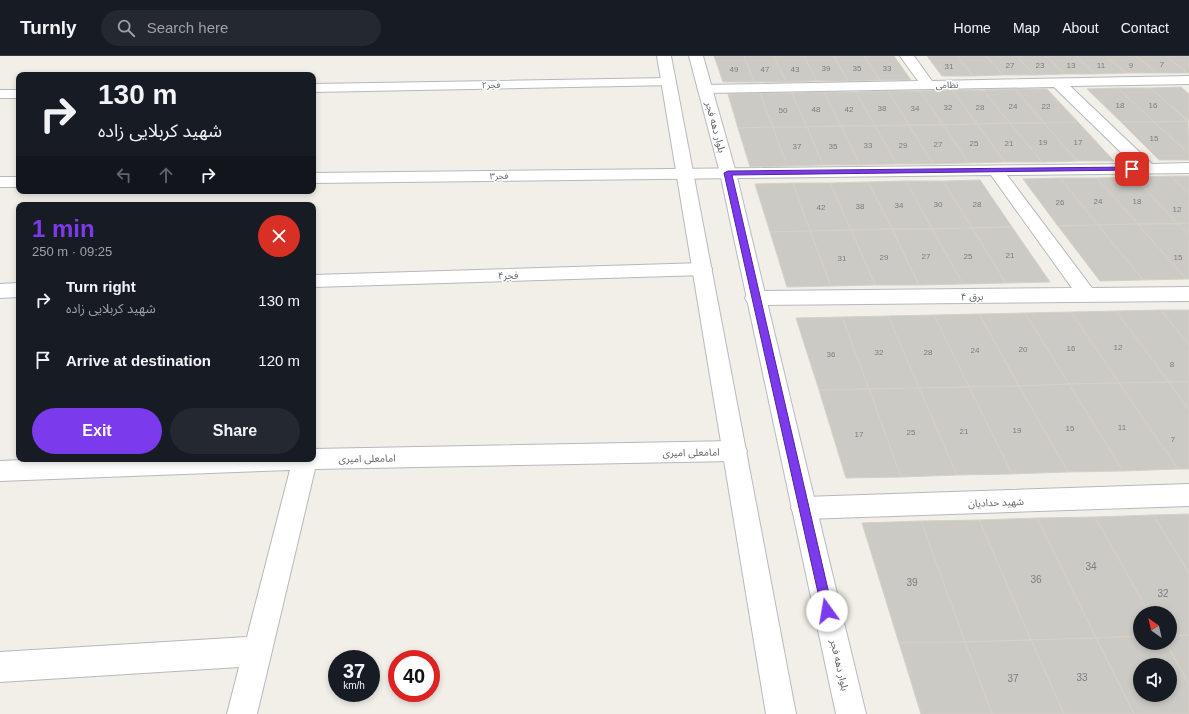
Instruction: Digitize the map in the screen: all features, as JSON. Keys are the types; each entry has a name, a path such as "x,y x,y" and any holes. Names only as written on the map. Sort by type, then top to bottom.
{"street":[{"path":"664,56 781,714"},
{"name":"بلوار دهه فجر","path":"696,56 728,173 851,714"},
{"path":"907,56 929,86"},
{"name":"نظامی","path":"705,89 1189,80"},
{"name":"فجر۲","path":"316,88 669,82"},
{"path":"1058,83 1147,168"},
{"path":"0,94 16,94"},
{"name":"فجر۳","path":"316,178 1189,168"},
{"path":"995,170 1087,294"},
{"path":"0,182 16,182"},
{"name":"فجر۴","path":"316,281 703,269"},
{"path":"0,291 16,290"},
{"name":"برق ۴","path":"756,298 1189,294"},
{"name":"امامعلی امیری","path":"316,459 735,451"},
{"name":"امامعلی امیری","path":"0,471 229,462"},
{"path":"242,714 304,462"},
{"name":"شهید حدادیان","path":"804,508 1189,495"},
{"path":"0,667 258,651"}],"building":[{"path":"714,56 744,56 754,82 723,82"},
{"path":"744,56 774,56 786,82 754,82"},
{"path":"774,56 804,56 817,81 786,82"},
{"path":"804,56 834,56 848,81 817,81"},
{"path":"834,56 864,56 880,80 848,81"},
{"path":"864,56 894,56 911,80 880,80"},
{"path":"927,56 957,56 973,76 942,76"},
{"path":"957,56 986,56 1003,75 973,76"},
{"path":"986,56 1017,56 1034,75 1003,75"},
{"path":"1017,56 1046,56 1065,74 1034,75"},
{"path":"1046,56 1076,56 1095,74 1065,74"},
{"path":"1076,56 1106,56 1126,73 1095,74"},
{"path":"1106,56 1136,56 1157,73 1126,73"},
{"path":"1136,56 1166,56 1187,73 1157,73"},
{"path":"1166,56 1189,56 1189,73 1187,73"},
{"path":"1181,87 1189,94 1189,121 1150,88"},
{"path":"1118,88 1154,122 1121,122 1087,89"},
{"path":"1118,88 1150,88 1188,121 1154,122"},
{"path":"1015,89 1047,89 1078,122 1044,123"},
{"path":"1015,89 1044,123 1010,123 983,90"},
{"path":"952,90 983,90 1010,123 977,124"},
{"path":"952,90 977,124 943,125 920,91"},
{"path":"888,91 920,91 943,125 909,125"},
{"path":"888,91 909,125 875,126 856,92"},
{"path":"824,92 841,126 807,127 792,93"},
{"path":"824,92 856,92 875,126 841,126"},
{"path":"760,93 773,127 738,128 728,94"},
{"path":"760,93 792,93 807,127 773,127"},
{"path":"1188,121 1189,154 1154,122"},
{"path":"1078,122 1114,161 1077,161 1044,123"},
{"path":"1121,122 1154,122 1189,154 1189,160 1159,160"},
{"path":"1010,123 1042,162 1005,162 977,124"},
{"path":"1010,123 1044,123 1077,161 1042,162"},
{"path":"977,124 1005,162 969,163 943,125"},
{"path":"909,125 933,164 897,164 875,126"},
{"path":"909,125 943,125 969,163 933,164"},
{"path":"841,126 860,165 823,165 807,127"},
{"path":"841,126 875,126 897,164 860,165"},
{"path":"773,127 787,166 750,167 738,128"},
{"path":"773,127 807,127 823,165 787,166"},
{"path":"1171,176 1189,176 1189,194"},
{"path":"1171,176 1189,194 1189,223 1178,224 1134,177"},
{"path":"1134,177 1178,224 1138,224 1097,178"},
{"path":"1060,178 1097,178 1138,224 1098,225"},
{"path":"1060,178 1098,225 1058,226 1023,179"},
{"path":"980,180 1012,227 972,228 943,181"},
{"path":"906,181 943,181 972,228 932,229"},
{"path":"906,181 932,229 892,229 868,182"},
{"path":"868,182 892,229 851,230 830,183"},
{"path":"793,183 830,183 851,230 810,231"},
{"path":"793,183 810,231 770,232 755,184"},
{"path":"1189,223 1189,235 1178,224"},
{"path":"1138,224 1186,279 1143,280 1098,225"},
{"path":"1138,224 1178,224 1189,235 1189,279 1186,279"},
{"path":"1098,225 1143,280 1100,281 1058,226"},
{"path":"1012,227 1050,282 1006,283 972,228"},
{"path":"972,228 1006,283 963,284 932,229"},
{"path":"892,229 919,285 875,285 851,230"},
{"path":"892,229 932,229 963,284 919,285"},
{"path":"851,230 875,285 831,286 810,231"},
{"path":"810,231 831,286 787,287 770,232"},
{"path":"1161,310 1189,345 1189,382 1169,382 1116,311"},
{"path":"1161,310 1189,310 1189,345"},
{"path":"1116,311 1169,382 1119,383 1071,312"},
{"path":"1071,312 1119,383 1069,384 1025,313"},
{"path":"1025,313 1069,384 1019,386 979,314"},
{"path":"979,314 1019,386 969,387 934,315"},
{"path":"934,315 969,387 919,388 888,316"},
{"path":"888,316 919,388 869,389 842,317"},
{"path":"842,317 869,389 819,390 796,318"},
{"path":"1169,382 1189,410 1189,469 1178,469 1119,383"},
{"path":"1169,382 1189,382 1189,410"},
{"path":"1119,383 1178,469 1123,471 1069,384"},
{"path":"1069,384 1123,471 1068,472 1019,386"},
{"path":"1019,386 1068,472 1012,474 969,387"},
{"path":"969,387 1012,474 957,475 919,388"},
{"path":"919,388 957,475 901,477 869,389"},
{"path":"869,389 901,477 846,478 819,390"},
{"path":"1189,514 1189,573 1153,515"},
{"path":"1153,515 1189,573 1189,635 1177,636 1177,606 1145,606 1095,517"},
{"path":"1095,517 1145,606 1133,606 1133,636 1096,638 1037,518"},
{"path":"1037,518 1096,638 1031,640 979,520"},
{"path":"979,520 1031,640 965,642 921,521"},
{"path":"921,521 965,642 899,643 862,523"},
{"path":"1189,635 1189,684 1177,663 1177,658 1174,658 1170,650 1177,650 1177,636"},
{"path":"1133,636 1133,650 1170,650 1174,658 1133,658 1133,702 1177,702 1177,663 1189,684 1189,714 1134,714 1096,638"},
{"path":"1096,638 1134,714 1064,714 1031,640"},
{"path":"1031,640 1064,714 992,714 965,642"},
{"path":"965,642 992,714 921,714 899,643"}],"route":[{"path":"827,611 728,173 1132,169"}]}
